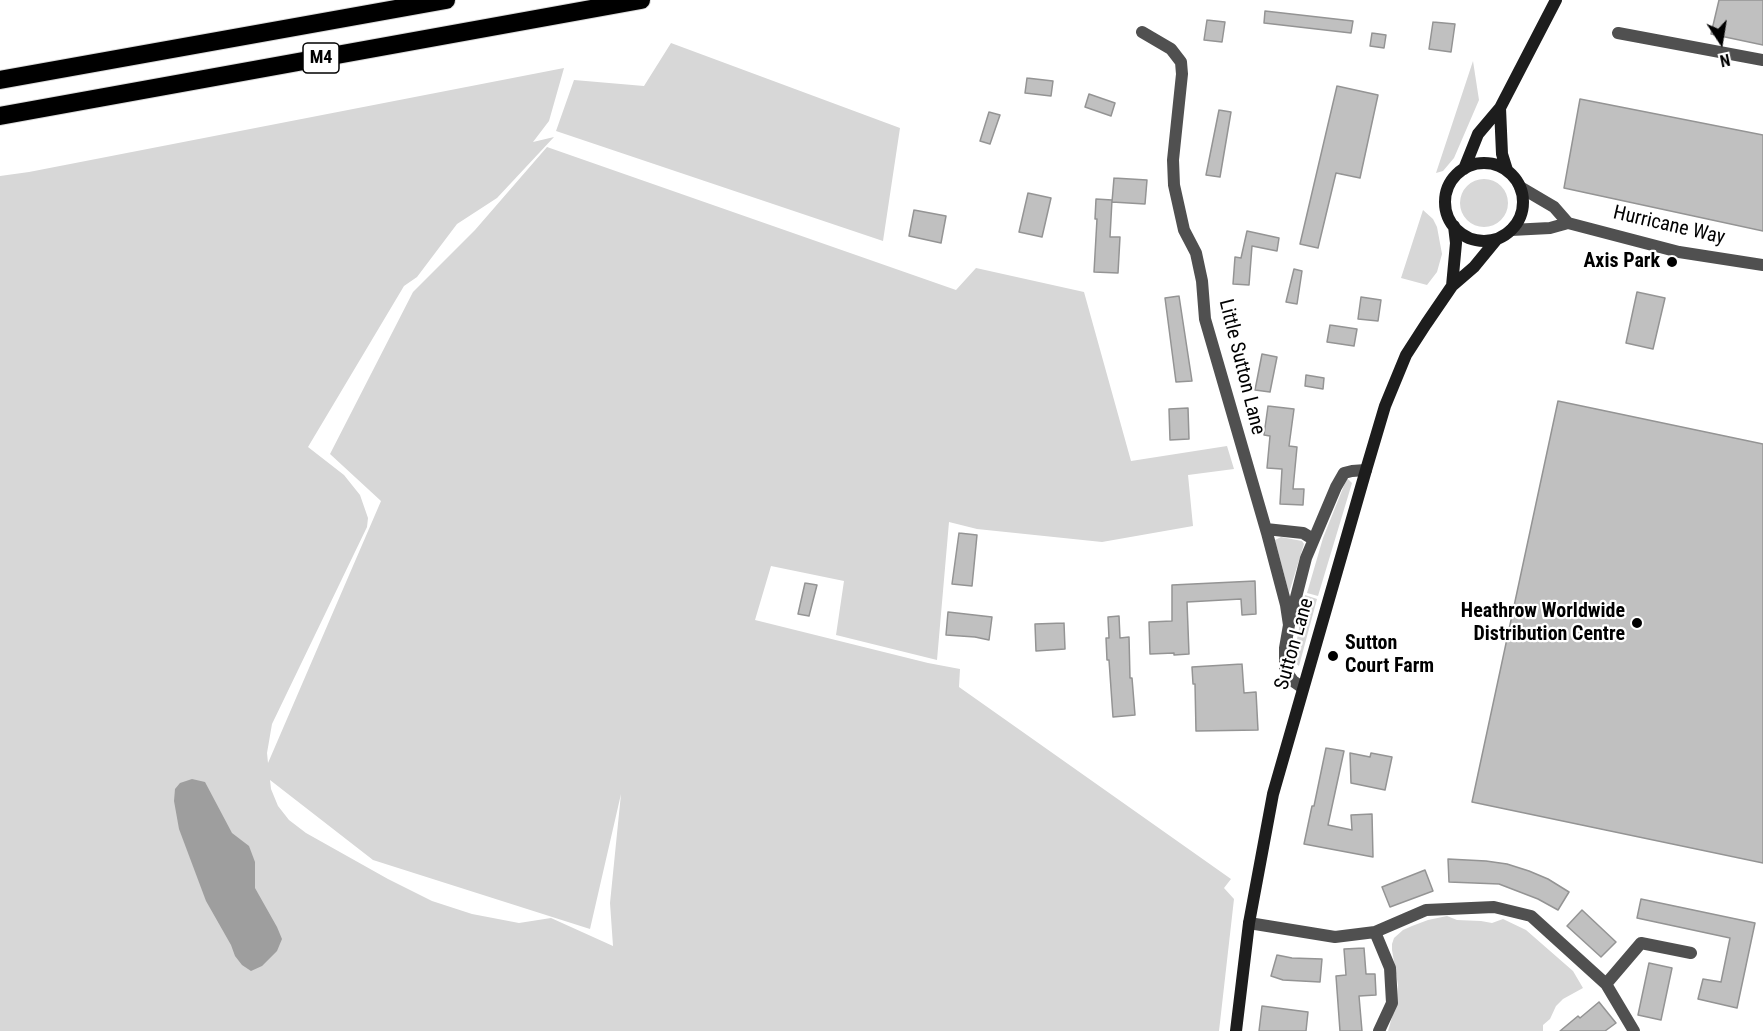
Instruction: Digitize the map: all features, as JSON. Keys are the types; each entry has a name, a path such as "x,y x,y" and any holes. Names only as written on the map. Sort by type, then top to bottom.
{"highway":[{"name":"M4","path":"0,80 446,0"},
{"name":"M4","path":"0,116 641,0"}],"street":[{"path":"1464,169 1478,134 1500,108 1556,0"},
{"name":"Little Sutton Lane","path":"1142,32 1171,49 1181,62 1182,74 1173,160 1174,185 1184,230 1196,253 1202,281 1205,319 1286,605 1289,625 1285,648 1285,667 1293,681 1303,688"},
{"path":"1618,33 1763,60"},
{"path":"1500,108 1502,154 1507,170"},
{"path":"1475,164 1496,165 1515,177 1520,187 1522,203 1518,221 1511,230 1497,239 1489,241 1462,234 1448,217 1446,195 1449,184 1464,169 1475,164"},
{"name":"Hurricane Way","path":"1520,187 1554,207 1568,223"},
{"name":"Hurricane Way","path":"1511,230 1550,228 1568,223 1679,252 1763,269"},
{"name":"Sutton Lane","path":"1452,286 1456,243 1454,226"},
{"name":"Sutton Lane","path":"1236,1031 1249,922 1273,794 1365,470 1386,406 1406,355 1452,286 1474,267 1497,239"},
{"path":"1289,625 1300,576 1313,539 1342,476 1352,471 1365,470"},
{"path":"1266,529 1303,533 1313,539"},
{"path":"1249,922 1335,938 1375,932 1426,910 1494,907 1531,916 1606,984 1634,1031"},
{"path":"1375,932 1390,969 1392,1003 1379,1031"},
{"path":"1606,984 1641,943 1691,953"}],"shaded area":[{"path":"671,43 900,128 883,241 556,131 574,80 644,86"},
{"path":"1473,61 1479,100 1454,158 1443,171 1436,173"},
{"path":"564,68 549,121 533,142 554,137 497,198 457,224 417,277 404,286 308,447 344,475 360,495 368,518 367,527 272,724 267,753 268,763 381,501 330,454 413,292 475,230 547,147 956,290 976,268 1084,292 1131,461 1227,446 1234,469 1188,475 1193,526 1102,542 977,529 949,522 937,660 836,635 844,581 771,566 755,620 960,669 959,687 1231,879 1224,888 1234,899 1219,1031 0,1031 0,176","holes":["270,780 373,860 590,929 621,794 610,903 613,946 551,918 519,923 472,914 432,901 306,833 289,820 278,806"]},
{"path":"1484,179 1501,186 1508,203 1501,220 1484,227 1467,220 1460,203 1467,186"},
{"path":"1423,210 1433,219 1437,227 1442,254 1437,272 1427,285 1401,278"},
{"path":"1347,478 1352,483 1318,596 1307,593 1323,538"},
{"path":"1281,537 1302,541 1304,544 1289,593 1275,540"},
{"path":"1305,595 1317,599 1299,666 1293,661"},
{"path":"192,779 205,782 232,833 249,846 255,862 255,888 282,939 277,951 262,966 251,971 235,956 206,901 179,829 174,801 175,789 180,783"},
{"path":"1447,916 1457,920 1492,923 1503,919 1526,930 1573,971 1583,988 1563,999 1556,1006 1550,1019 1543,1025 1543,1031 1388,1031 1397,1000 1398,985 1392,950 1394,938 1412,926"}],"building":[{"path":"1719,0 1763,0 1763,45 1711,34"},
{"path":"1265,11 1353,21 1351,33 1264,23"},
{"path":"1207,20 1225,22 1222,42 1204,40"},
{"path":"1433,22 1455,24 1451,52 1429,49"},
{"path":"1372,33 1386,35 1384,48 1370,46"},
{"path":"1027,78 1053,81 1051,96 1025,93"},
{"path":"1337,86 1378,95 1360,178 1336,173 1318,248 1300,244"},
{"path":"1089,94 1115,103 1111,116 1085,107"},
{"path":"1580,99 1763,135 1763,231 1564,188"},
{"path":"1219,110 1231,112 1220,177 1206,175"},
{"path":"989,112 1000,115 990,144 980,141"},
{"path":"1114,178 1147,180 1145,204 1112,202"},
{"path":"1028,193 1051,198 1042,237 1019,232"},
{"path":"1096,199 1112,200 1110,237 1120,237 1118,273 1094,272"},
{"path":"914,210 946,216 941,243 909,236"},
{"path":"1247,231 1279,238 1277,251 1252,246 1249,285 1233,284 1235,257 1241,258"},
{"path":"1294,269 1302,271 1297,304 1286,302"},
{"path":"1637,292 1665,298 1653,349 1626,343"},
{"path":"1179,296 1192,381 1176,382 1165,298"},
{"path":"1361,297 1381,300 1378,321 1358,319"},
{"path":"1330,325 1357,329 1354,346 1327,342"},
{"path":"1262,354 1277,357 1270,392 1255,390"},
{"path":"1306,375 1324,378 1323,389 1305,386"},
{"name":"Heathrow Worldwide Distribution Centre","path":"1558,401 1763,444 1763,863 1472,802"},
{"path":"1268,406 1294,409 1289,446 1297,447 1293,489 1304,489 1303,505 1280,504 1282,469 1267,468 1270,436 1264,435"},
{"path":"1188,408 1189,439 1170,440 1169,409"},
{"path":"959,533 977,535 972,586 952,584"},
{"path":"1255,581 1256,614 1242,615 1241,599 1187,602 1189,654 1150,654 1149,622 1172,621 1172,585"},
{"path":"805,583 817,585 809,616 798,614"},
{"path":"948,612 992,617 989,640 946,635"},
{"path":"1119,616 1120,638 1129,637 1130,678 1132,678 1135,715 1113,717 1106,638 1109,638 1108,617"},
{"path":"1064,623 1065,649 1036,651 1035,624"},
{"path":"1242,664 1244,693 1256,692 1258,730 1196,731 1195,684 1193,684 1192,667"},
{"path":"1326,748 1344,751 1328,825 1352,830 1351,815 1372,814 1373,857 1304,844"},
{"path":"1350,753 1370,757 1371,753 1392,757 1385,790 1351,783"},
{"path":"1448,859 1507,864 1548,879 1569,892 1558,910 1538,899 1499,884 1449,882"},
{"path":"1425,870 1433,891 1390,907 1382,887"},
{"path":"1641,899 1755,923 1737,1008 1698,999 1703,979 1721,982 1730,938 1637,918"},
{"path":"1582,910 1616,942 1601,957 1567,926"},
{"path":"1364,948 1366,974 1375,974 1376,995 1359,996 1362,1031 1340,1031 1336,976 1346,975 1344,949"},
{"path":"1277,955 1322,959 1320,982 1283,980 1271,976"},
{"path":"1649,963 1672,968 1661,1020 1638,1015"},
{"path":"1599,1002 1616,1023 1605,1031 1560,1031 1578,1016 1580,1018"},
{"path":"1262,1006 1308,1012 1306,1031 1259,1031"}],"place":[{"name":"Axis Park","path":"1672,262"},
{"name":"Heathrow Worldwide Distribution Centre","path":"1637,623"},
{"name":"Sutton Court Farm","path":"1333,656"}]}
